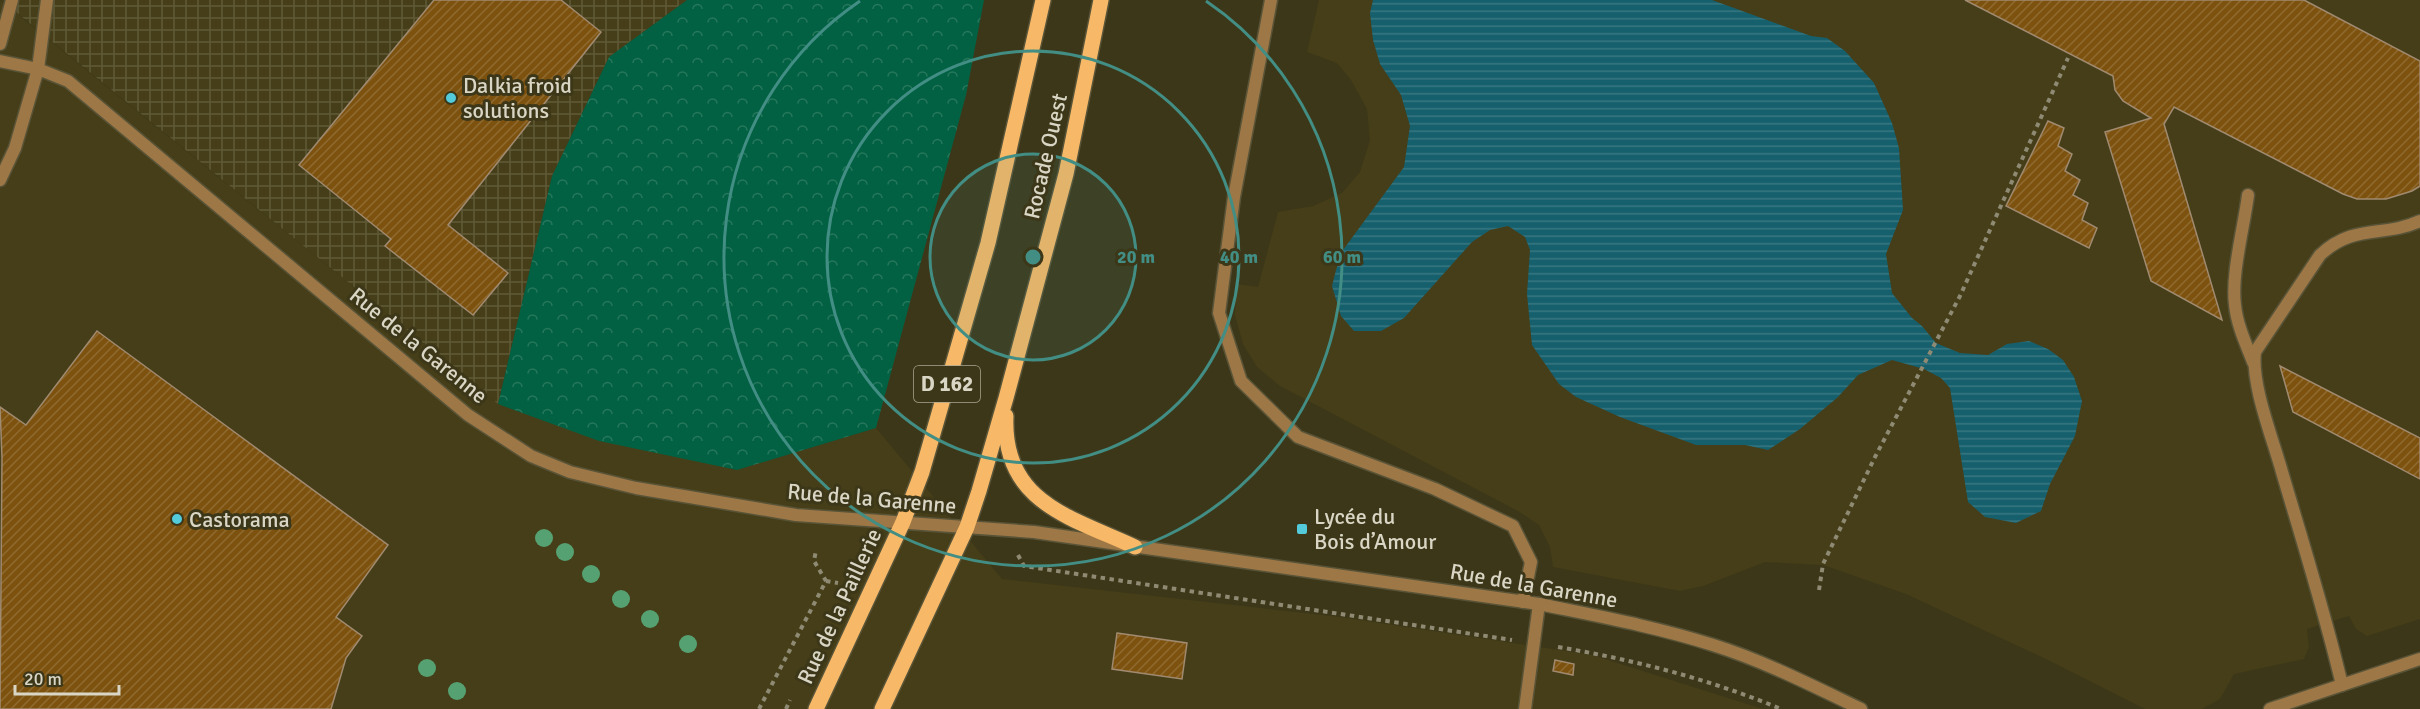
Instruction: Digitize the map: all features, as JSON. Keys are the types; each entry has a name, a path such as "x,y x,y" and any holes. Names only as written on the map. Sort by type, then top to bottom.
{"main road":[{"name":"Rocade Ouest","path":"903,522 922,472 988,243 1043,0"},
{"name":"Rocade Ouest","path":"967,527 1006,398 1066,174 1101,0"},
{"path":"1006,398 1007,450 1026,487 1046,505 1135,547"},
{"name":"Rue de la Paillerie","path":"816,709 903,522"},
{"name":"D 162","path":"882,709 967,527"}],"street":[{"path":"0,44 12,0"},
{"path":"0,180 15,148 38,69 47,0"},
{"path":"1271,0 1234,197 1219,313 1241,381 1298,437 1435,489 1513,526 1531,562 1523,602"},
{"name":"Rue de la Garenne","path":"0,62 38,69 68,81 468,415 531,456 570,472 636,488 796,515 1034,532 1539,604 1713,645 1787,674 1861,709"},
{"path":"2248,195 2236,274 2235,303 2238,322 2254,363 2265,412 2328,624 2342,685"},
{"path":"2254,363 2255,352 2320,255 2333,242 2354,234 2408,226 2420,221"},
{"path":"1525,709 1539,604"},
{"path":"2270,709 2420,659"}],"path":[{"path":"1819,590 1823,564 1875,457 1960,296 2068,58"},
{"path":"816,550 814,561 826,581 838,583"},
{"path":"1024,566 1602,654 1682,674 1740,692 1781,709"},
{"path":"759,709 826,581"}],"shaded area":[{"path":"0,0 498,404 736,470 876,428 1002,579 1340,617 1592,655 1763,709 0,709"},
{"path":"1,0 687,0 609,57 552,176 498,404"},
{"path":"1319,0 2420,0 2420,619 2367,636 2356,629 2349,616 2307,629 2309,647 2304,659 2234,674 2220,699 2202,709 2145,709 2046,659 1906,594 1823,565 1765,562 1703,586 1680,591 1553,567 1550,547 1539,525 1518,511 1280,386 1257,367 1243,344 1235,315 1237,284 1258,287 1278,212 1313,206 1342,193 1360,172 1370,140 1367,109 1351,80 1337,63 1307,52"}],"green space":[{"path":"687,0 984,0 966,95 876,428 737,470 599,441 498,404 552,176 609,57"}],"water":[{"path":"1373,0 1712,0 1811,36 1827,38 1845,51 1874,83 1892,123 1899,148 1903,210 1886,254 1892,293 1936,343 1960,353 1988,355 2007,344 2029,341 2048,349 2063,360 2074,377 2082,401 2075,436 2050,484 2041,511 2016,523 1985,517 1968,502 1950,388 1941,378 1924,369 1892,360 1858,375 1838,397 1800,429 1768,450 1745,445 1696,445 1620,417 1576,397 1559,384 1532,345 1527,294 1530,250 1525,237 1508,226 1490,230 1472,242 1404,318 1381,331 1354,331 1341,316 1332,286 1336,270 1343,250 1404,167 1410,126 1401,95 1380,64 1373,40 1370,13"}],"building":[{"name":"Dalkia froid solutions","path":"434,0 561,0 601,32 448,225 508,273 473,315 385,246 391,239 299,165"},
{"path":"1965,0 2304,0 2420,61 2420,186 2412,191 2386,199 2357,199 2343,194 2174,107 2164,124 2222,320 2151,281 2105,132 2151,118 2123,101 2115,90 2113,76"},
{"path":"2048,121 2064,128 2058,146 2072,154 2065,171 2080,180 2073,195 2088,203 2082,220 2097,228 2089,248 2006,206"},
{"name":"Castorama","path":"97,331 388,545 336,617 362,636 346,658 331,709 0,709 2,458 0,407 26,425"},
{"path":"2280,366 2420,438 2420,479 2293,412"},
{"path":"1117,633 1187,643 1182,679 1112,669"},
{"path":"1555,660 1574,664 1573,675 1553,671"}],"place":[{"name":"Dalkia froid solutions","path":"451,98"},
{"name":"Castorama","path":"177,519"},
{"name":"Lycée du Bois d’Amour","path":"1302,529"}]}
